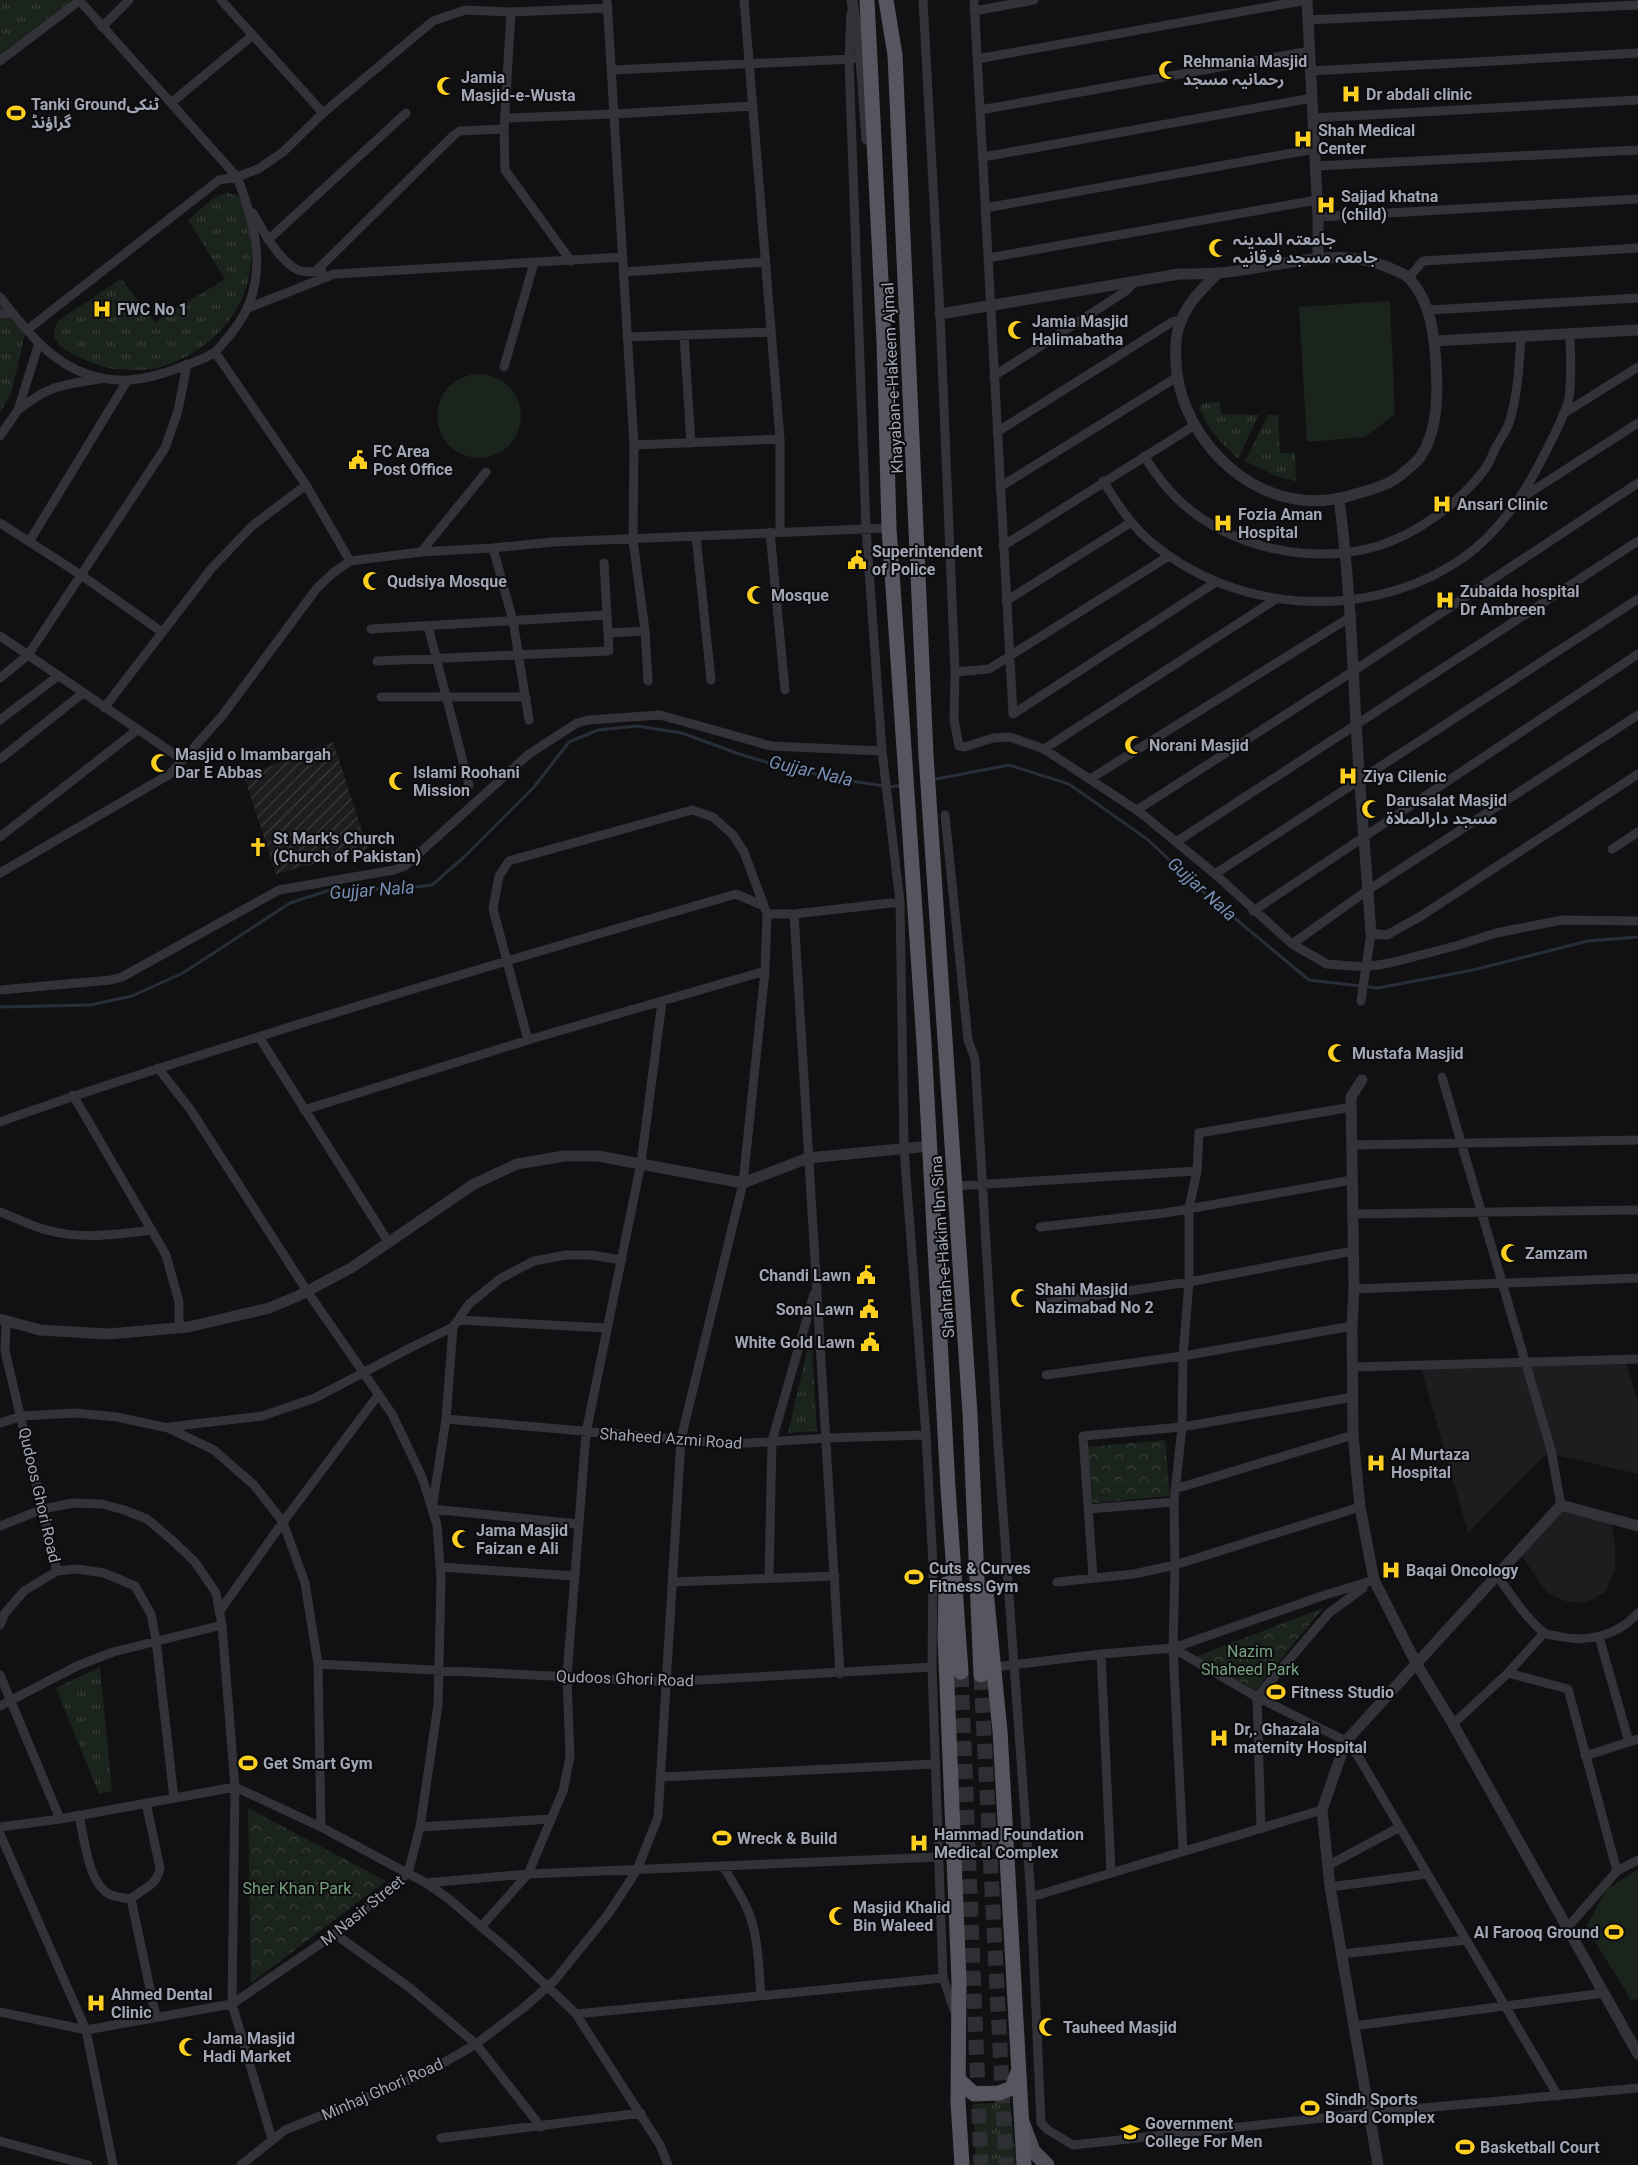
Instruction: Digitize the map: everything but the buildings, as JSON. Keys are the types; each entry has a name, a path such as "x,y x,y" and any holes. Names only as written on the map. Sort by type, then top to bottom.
{"highway":[{"name":"Khayaban-e-Hakeem Ajmal","path":"867,0 884,341 889,528 905,749"},
{"name":"Khayaban-e-Hakeem Ajmal","path":"886,0 895,55 926,755 938,816"},
{"name":"Shahrah-e-Hakim Ibn Sina","path":"905,749 930,1146 948,1488 961,1672"},
{"name":"Shahrah-e-Hakim Ibn Sina","path":"938,816 956,1186 974,1492 980,1675"},
{"path":"948,1488 942,1720 958,2024 958,2102 962,2164"},
{"path":"974,1492 995,1667 1024,2165"},
{"path":"958,2079 974,2094 999,2093 1012,2088 1019,2071"}],"main road":[{"path":"1020,2116 1033,2151 1047,2165"}],"street":[{"path":"0,61 79,0 237,177 249,207 268,240 283,258 298,270 334,274 623,257"},
{"path":"102,27 129,0"},
{"path":"221,0 323,113"},
{"path":"744,0 780,439 780,531"},
{"path":"851,0 861,59 871,195 877,217"},
{"path":"851,0 849,60 866,528 882,751 900,902 904,1149 926,1435 932,1565 932,1668 942,1720 936,1764 943,1978 958,2024"},
{"path":"893,0 895,55"},
{"path":"922,0 940,314 954,672 954,720 956,739 959,746 964,747 993,738 1010,737 1044,750 1137,810 1214,874 1292,944 1327,964 1364,970 1535,924 1562,920 1638,920"},
{"path":"974,0 1013,714 1216,582"},
{"path":"974,11 1034,0"},
{"path":"977,59 1307,0 1316,166 1318,258"},
{"path":"27,330 219,180 237,177 258,169 283,152 323,113 433,22 465,10 511,12 608,4 634,445 633,540 645,631 648,681"},
{"path":"1308,20 1638,5"},
{"path":"511,12 504,130 505,170 570,261"},
{"path":"171,103 253,35"},
{"path":"980,110 1310,51"},
{"path":"1311,71 1638,52"},
{"path":"612,70 861,59"},
{"path":"983,157 1312,98"},
{"path":"1313,118 1638,100"},
{"path":"505,118 753,106"},
{"path":"268,240 406,112"},
{"path":"316,271 454,135 460,131 504,130"},
{"path":"985,208 1315,148"},
{"path":"1316,166 1638,150"},
{"path":"1318,217 1638,199"},
{"path":"988,258 1317,200"},
{"path":"0,297 38,343 66,364 87,374 105,378 127,381 151,378 215,352 236,327 248,308 257,275 257,243 249,207"},
{"path":"1409,277 1423,261 1638,248"},
{"path":"940,314 1179,274 1218,274 1318,258 1372,260 1409,277 1423,296 1429,310 1434,341 1435,412 1431,436 1420,458 1397,478 1369,490 1339,500 1318,501 1295,499 1271,492 1247,480 1209,447 1183,401 1177,377 1175,344 1181,320 1196,295 1218,274"},
{"path":"624,272 766,262"},
{"path":"504,367 534,263"},
{"path":"248,308 334,274"},
{"path":"994,376 1126,291 1135,281"},
{"path":"1429,310 1638,298"},
{"path":"0,314 12,313"},
{"path":"997,432 1172,322 1181,320"},
{"path":"1434,341 1638,330"},
{"path":"627,337 771,332"},
{"path":"1103,481 1130,522 1152,543 1169,556 1216,582 1258,596 1291,602 1386,595 1426,579 1454,565 1481,543 1512,510 1531,482 1568,401 1570,334"},
{"path":"684,335 691,443"},
{"path":"1144,456 1158,477 1182,503 1214,526 1246,540 1275,549 1311,554 1346,553 1380,545 1418,527 1454,503 1486,468 1508,425 1518,384 1521,336"},
{"path":"0,436 18,410 38,343"},
{"path":"215,352 306,485 350,561"},
{"path":"0,678 28,655 165,448 178,411 187,364"},
{"path":"1562,414 1638,367"},
{"path":"1000,487 1177,377"},
{"path":"18,410 48,389 66,383 105,378"},
{"path":"30,542 127,381"},
{"path":"1519,500 1638,423"},
{"path":"1003,546 1103,481 1195,425"},
{"path":"634,445 780,439"},
{"path":"420,552 486,472"},
{"path":"1137,810 1355,670 1638,483"},
{"path":"104,708 211,569 252,526 306,485"},
{"path":"1339,500 1352,616 1356,723 1371,932 1360,1001"},
{"path":"1006,601 1130,522"},
{"path":"0,523 81,575 162,632"},
{"path":"0,872 170,774 222,716 317,588 350,561 420,552 494,548 553,542 633,540 780,531 889,528"},
{"path":"770,532 785,690"},
{"path":"696,536 711,680"},
{"path":"1176,842 1638,541"},
{"path":"494,548 513,621 530,720"},
{"path":"954,672 989,668 1009,658 1169,556"},
{"path":"377,661 609,651 604,563"},
{"path":"1044,750 1276,599"},
{"path":"1214,874 1638,599"},
{"path":"370,629 607,615"},
{"path":"1090,779 1352,616"},
{"path":"428,626 469,785"},
{"path":"608,633 645,631"},
{"path":"0,636 183,760"},
{"path":"1253,911 1638,654"},
{"path":"0,720 58,676"},
{"path":"0,759 83,693"},
{"path":"381,697 526,697"},
{"path":"1292,944 1368,890 1638,714"},
{"path":"0,990 111,980 122,977 279,890 394,870 405,866 529,754 578,723 588,720 660,715 771,746 882,751"},
{"path":"0,837 137,730"},
{"path":"1371,932 1387,935 1421,916 1638,774"},
{"path":"528,1040 493,909 499,876 508,861 692,810 713,817 733,834 744,852 765,910"},
{"path":"938,816 968,1040 975,1059 998,1445 1030,1897 1041,2123 1048,2130 1074,2145 1369,2113 1638,2088"},
{"path":"1612,849 1638,832"},
{"path":"0,1122 73,1095 506,960 736,894 765,910 794,914 900,902"},
{"name":"Minhaj Ghori Road","path":"241,2165 285,2130 424,2074 476,2044 555,1980 609,1913 637,1870 658,1817 680,1439 743,1183 764,970 765,910"},
{"path":"794,914 840,1674"},
{"path":"304,1110 528,1040 662,1002 764,970"},
{"path":"481,1927 528,1874 563,1791 570,1757 567,1676 586,1433 641,1163 662,1002"},
{"path":"259,1037 388,1244"},
{"path":"0,1827 60,1819 235,1787 321,1826 408,1873 420,1826 438,1705 440,1567 437,1524 422,1477 392,1414 307,1291 190,1109 158,1068"},
{"path":"1442,1077 1526,1363 1550,1450 1561,1505"},
{"path":"1362,1080 1351,1097 1354,1289 1352,1326 1353,1435 1360,1507 1374,1580 1416,1662 1453,1724 1638,2054"},
{"path":"73,1095 166,1255 179,1302 179,1327"},
{"path":"1183,1850 1174,1648 1174,1502 1182,1427 1189,1282 1189,1208 1197,1171 1199,1133 1352,1106"},
{"path":"1352,1146 1638,1140"},
{"path":"0,1423 22,1416 5,1351 3,1320 40,1330 109,1334 179,1327 224,1320 269,1308 351,1268 474,1184 517,1164 564,1156 598,1156 743,1183 808,1158 930,1146"},
{"path":"956,1186 1197,1171"},
{"path":"1040,1227 1189,1208 1352,1180"},
{"path":"1353,1214 1638,1210"},
{"path":"0,1212 48,1230 80,1235 108,1235 152,1230"},
{"path":"1045,1303 1189,1282 1353,1252"},
{"path":"168,1428 262,1416 315,1398 456,1323 469,1304 501,1278 534,1261 566,1255 591,1255 622,1260"},
{"path":"1354,1289 1638,1278"},
{"path":"769,1578 772,1442 816,1287"},
{"path":"456,1323 606,1328"},
{"path":"432,1509 446,1419 456,1323"},
{"path":"1046,1375 1184,1356 1352,1326"},
{"path":"1353,1367 1638,1358"},
{"path":"219,1612 283,1522 379,1394"},
{"path":"1093,1577 1082,1436 1182,1427 1353,1397"},
{"name":"Qudoos Ghori Road","path":"57,1570 22,1416 76,1413 117,1417 168,1428 214,1450 254,1485 283,1522 305,1583 318,1664 321,1826"},
{"name":"Shaheed Azmi Road","path":"446,1419 586,1433 733,1444 827,1438 926,1435"},
{"path":"1175,1489 1353,1435"},
{"path":"1088,1509 1174,1502"},
{"path":"0,1526 43,1509 72,1504 102,1504 147,1519 195,1562 216,1593 222,1625 235,1787 232,2004 272,2139"},
{"path":"1561,1505 1638,1526"},
{"path":"1378,2165 1330,1887 1322,1810 1346,1741 1496,1574 1561,1505"},
{"path":"1057,1582 1134,1574 1175,1565 1360,1507"},
{"path":"432,1509 578,1524"},
{"path":"440,1567 574,1576"},
{"path":"0,1625 5,1613 24,1591 57,1570 77,1569 104,1573 135,1586 151,1614 156,1640 174,1798"},
{"path":"1496,1574 1519,1605 1544,1633 1572,1640 1599,1637 1629,1623 1638,1613"},
{"path":"672,1582 835,1576"},
{"path":"995,1667 1101,1654 1174,1648 1374,1580"},
{"path":"1261,1829 1258,1697 1329,1613 1374,1580"},
{"path":"0,1706 77,1666 113,1652 222,1625"},
{"path":"1453,1724 1508,1673 1544,1633"},
{"path":"1599,1637 1629,1742"},
{"path":"1174,1648 1258,1697 1346,1741 1358,1756 1558,2096"},
{"path":"1101,1654 1111,1872"},
{"name":"Qudoos Ghori Road","path":"318,1664 666,1682 932,1668"},
{"path":"1508,1673 1568,1689 1617,1871"},
{"path":"0,1675 60,1819"},
{"path":"1586,1756 1638,1739"},
{"path":"661,1776 936,1764"},
{"path":"79,1815 97,1883 110,1894 131,1899 153,1885 158,1877 160,1868 146,1803"},
{"path":"1030,1897 1322,1810"},
{"path":"420,1826 551,1818"},
{"path":"1327,1866 1400,1827"},
{"path":"0,1834 86,2030 113,2165"},
{"path":"426,1883 528,1874 940,1857"},
{"path":"1567,1928 1617,1871 1638,1860"},
{"path":"724,1866 753,1925 757,1946 761,1996"},
{"name":"M Nasir Street","path":"0,2012 86,2030 232,2004 335,1934 408,1873 426,1883 481,1927 576,2014 641,2113 660,2145 668,2165"},
{"path":"1330,1887 1427,1874"},
{"path":"131,1899 156,2017"},
{"path":"335,1934 410,1988 476,2044 541,2126"},
{"path":"1341,1954 1466,1940"},
{"path":"576,2014 943,1978"},
{"path":"1353,2026 1604,1993"},
{"path":"441,2138 641,2113"},
{"path":"0,2141 88,2165"}],"shaded area":[{"path":"333,742 368,849 276,874 244,776"},
{"path":"1625,1359 1638,1402 1638,1474 1551,1454 1550,1450 1468,1533 1420,1364"},
{"path":"1561,1505 1610,1518 1615,1542 1615,1570 1605,1592 1588,1602 1565,1601 1547,1593 1518,1550"}],"green space":[{"path":"0,0 71,0 72,7 0,58"},
{"path":"228,193 239,197 243,201 250,218 251,265 247,286 239,305 227,323 213,338 196,351 177,361 156,368 141,370 114,369 100,366 61,347 54,337 55,326 58,321 121,279 155,322 225,279 188,220 216,196"},
{"path":"1390,301 1395,414 1365,437 1307,442 1299,307"},
{"path":"0,304 25,335 11,394 0,412"},
{"path":"479,374 495,377 509,386 518,400 521,416 518,432 509,446 495,455 479,458 463,455 449,446 440,432 437,416 440,400 449,386 463,377"},
{"path":"1219,402 1222,414 1259,415 1238,459 1206,423 1199,408 1202,403"},
{"path":"1268,415 1278,415 1280,453 1295,453 1296,481 1276,476 1245,461"},
{"path":"808,1347 812,1347 817,1431 788,1433"},
{"path":"1165,1440 1170,1496 1093,1503 1088,1447"},
{"name":"Nazim Shaheed Park","path":"1323,1608 1256,1690 1195,1657"},
{"path":"100,1667 112,1791 99,1794 56,1688"},
{"name":"Sher Khan Park","path":"248,1808 386,1881 251,1983"},
{"name":"Al Farooq Ground","path":"1638,1869 1638,1999 1631,2000 1586,1927 1606,1890"},
{"path":"1010,2099 1016,2165 976,2165 973,2104 996,2103"}],"waterway":[{"name":"Gujjar Nala","path":"0,1007 90,1005 132,996 183,973 290,903 333,889 399,889 432,885 463,858 534,787 569,742 598,730 637,726 682,733 739,754 783,767 839,779 890,787 903,785"},
{"name":"Gujjar Nala","path":"931,780 1009,765 1069,784 1147,839 1207,895 1309,980 1378,988 1473,970 1588,941 1638,937"}],"tunnel":[{"path":"961,1672 981,2165"},
{"path":"981,1675 1006,2165"}],"place":[{"name":"Rehmania Masjid رحمانیہ مسجد","path":"1168,70"},
{"name":"Jamia Masjid-e-Wusta","path":"446,86"},
{"name":"Dr abdali clinic","path":"1351,94"},
{"name":"Tanki Groundٹنکی گراؤنڈ","path":"16,113"},
{"name":"Shah Medical Center","path":"1303,139"},
{"name":"Sajjad khatna (child)","path":"1326,205"},
{"name":"جامعتہ المدینہ جامعہ مسجد فرقانیہ","path":"1218,248"},
{"name":"FWC No 1","path":"102,309"},
{"name":"Jamia Masjid Halimabatha","path":"1017,330"},
{"name":"FC Area Post Office","path":"358,460"},
{"name":"Ansari Clinic","path":"1442,504"},
{"name":"Fozia Aman Hospital","path":"1223,523"},
{"name":"Superintendent of Police","path":"857,560"},
{"name":"Qudsiya Mosque","path":"372,581"},
{"name":"Mosque","path":"756,595"},
{"name":"Zubaida hospital Dr Ambreen","path":"1445,600"},
{"name":"Norani Masjid","path":"1134,745"},
{"name":"Masjid o Imambargah Dar E Abbas","path":"160,763"},
{"name":"Ziya Cilenic","path":"1348,776"},
{"name":"Islami Roohani Mission","path":"398,781"},
{"name":"Darusalat Masjid مسجد دارالصلاة","path":"1371,809"},
{"name":"St Mark's Church (Church of Pakistan)","path":"258,847"},
{"name":"Mustafa Masjid","path":"1337,1053"},
{"name":"Zamzam","path":"1510,1253"},
{"name":"Chandi Lawn","path":"866,1275"},
{"name":"Shahi Masjid Nazimabad No 2","path":"1020,1298"},
{"name":"Sona Lawn","path":"869,1309"},
{"name":"White Gold Lawn","path":"870,1342"},
{"name":"Al Murtaza Hospital","path":"1376,1463"},
{"name":"Jama Masjid Faizan e Ali","path":"461,1539"},
{"name":"Baqai Oncology","path":"1391,1570"},
{"name":"Cuts & Curves Fitness Gym","path":"914,1577"},
{"name":"Fitness Studio","path":"1276,1692"},
{"name":"Dr,. Ghazala maternity Hospital","path":"1219,1738"},
{"name":"Get Smart Gym","path":"248,1763"},
{"name":"Wreck & Build","path":"722,1838"},
{"name":"Hammad Foundation Medical Complex","path":"919,1843"},
{"name":"Masjid Khalid Bin Waleed","path":"838,1916"},
{"name":"Al Farooq Ground","path":"1614,1932"},
{"name":"Ahmed Dental Clinic","path":"96,2003"},
{"name":"Tauheed Masjid","path":"1048,2027"},
{"name":"Jama Masjid Hadi Market","path":"188,2047"},
{"name":"Sindh Sports Board Complex","path":"1310,2108"},
{"name":"Government College For Men","path":"1130,2132"},
{"name":"Basketball Court","path":"1465,2147"}]}
